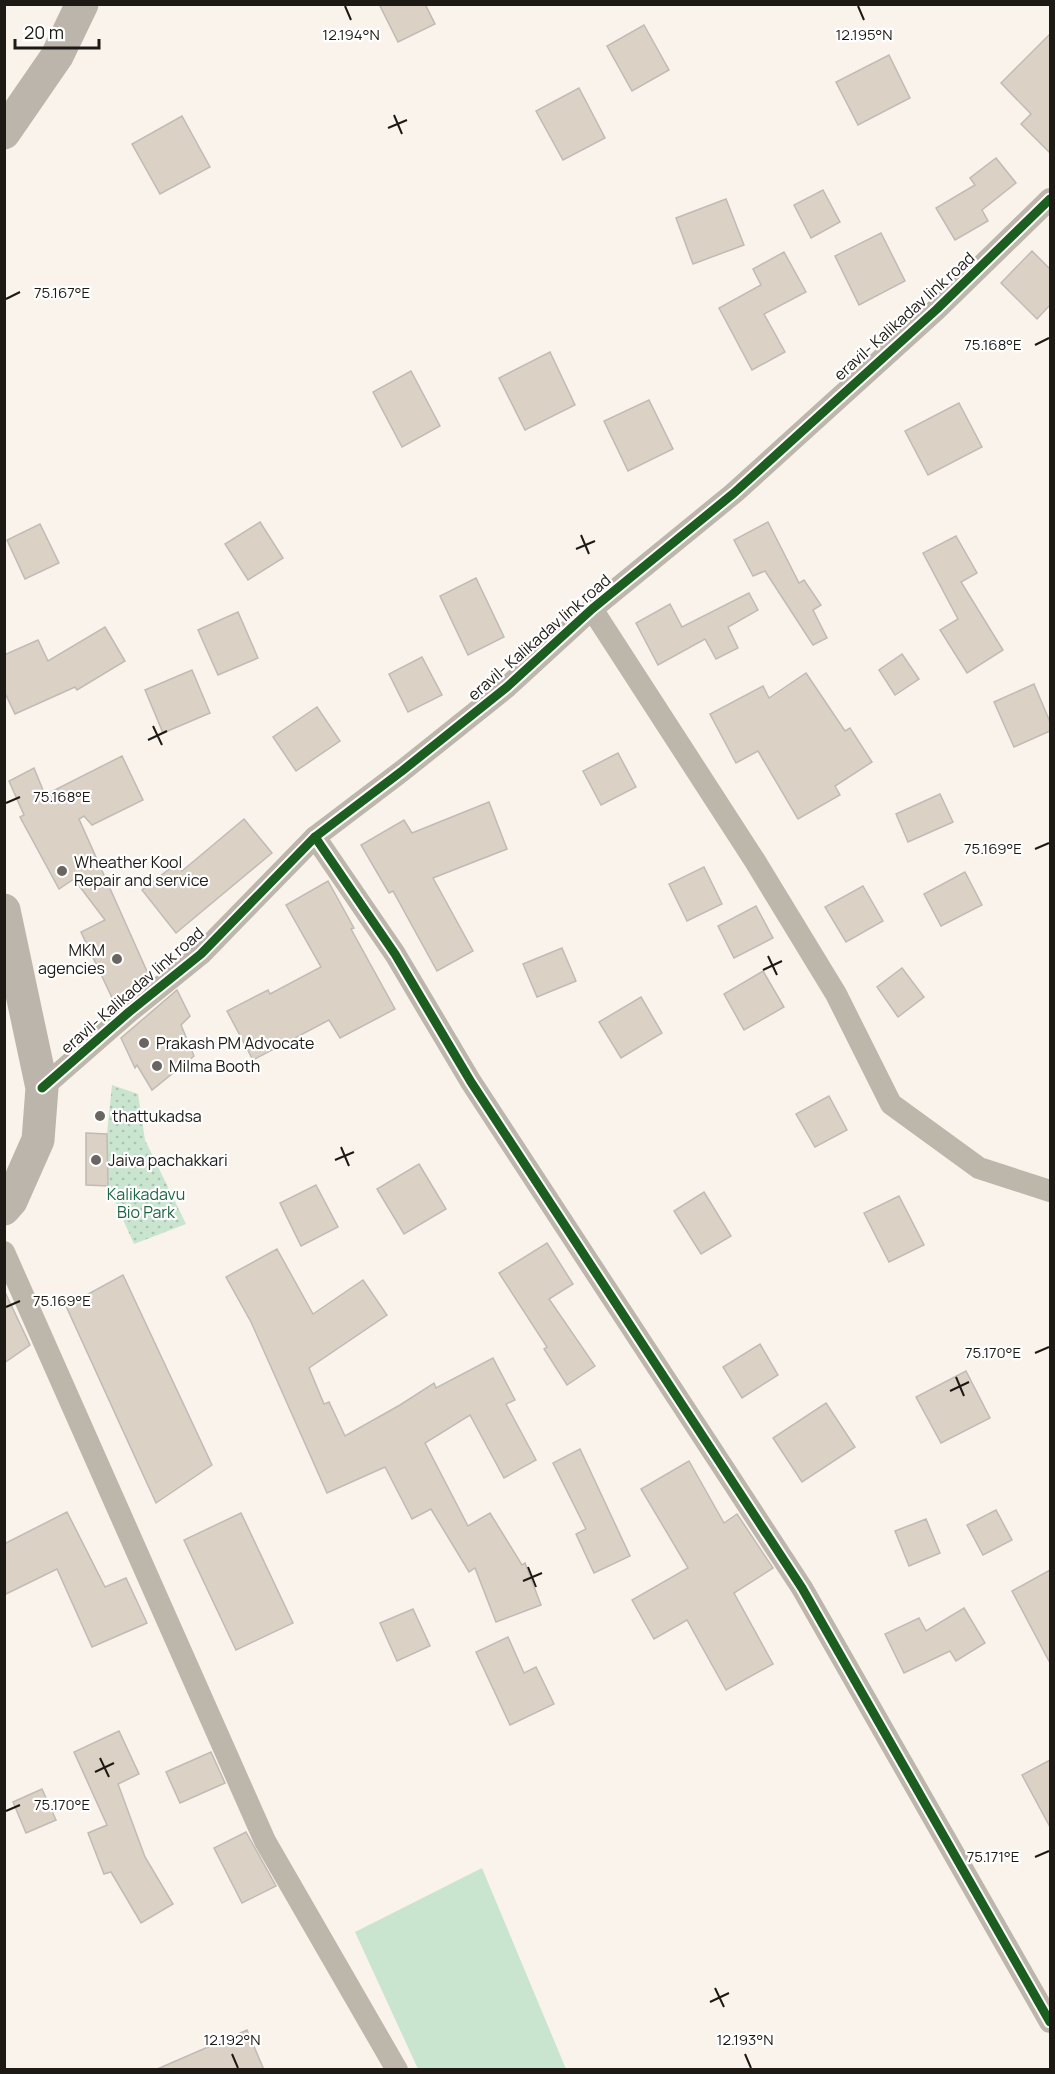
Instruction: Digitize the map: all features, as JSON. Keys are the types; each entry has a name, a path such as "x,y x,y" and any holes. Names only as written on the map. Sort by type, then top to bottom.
{"highway":[{"path":"4,133 57,57 82,4"},
{"path":"4,910 42,1089 38,1140 11,1202 4,1209"}],"street":[{"name":"eravil- Kalikadav link road","path":"42,1089 129,1012 201,954 315,837 507,687 592,609 734,493 937,309 1050,200"},
{"path":"592,609 754,861 836,994 891,1104 979,1168 1050,1191"},
{"path":"315,837 394,954 471,1082 635,1336 718,1457 802,1588 1050,2022"},
{"path":"4,1252 265,1840 397,2070"}],"green space":[{"name":"Kalikadavu Bio Park","path":"112,1085 138,1094 145,1140 186,1224 134,1244 108,1186 107,1134"},
{"path":"482,1868 566,2069 418,2069 355,1932"}],"building":[{"path":"379,4 425,4 435,24 398,42"},
{"path":"644,25 669,70 632,91 607,46"},
{"path":"1050,34 1050,153 1021,124 1031,114 1001,83"},
{"path":"889,55 910,98 858,125 836,82"},
{"path":"579,88 605,138 563,160 536,111"},
{"path":"182,116 210,167 160,194 132,144"},
{"path":"996,158 1016,183 982,210 988,221 955,240 936,208 975,185 970,178"},
{"path":"823,190 840,222 811,238 794,205"},
{"path":"726,199 744,245 693,264 676,218"},
{"path":"881,233 905,281 859,305 835,256"},
{"path":"1032,251 1050,269 1050,305 1037,319 1001,283"},
{"path":"784,252 806,292 764,314 785,352 752,370 719,308 761,285 753,269"},
{"path":"550,352 575,405 525,430 499,378"},
{"path":"411,371 440,426 402,447 373,392"},
{"path":"649,400 673,449 628,471 604,421"},
{"path":"959,403 982,447 928,475 905,431"},
{"path":"260,522 283,558 248,580 225,544"},
{"path":"768,522 799,583 804,580 821,605 813,610 827,638 813,645 765,571 753,576 734,540"},
{"path":"40,524 59,563 25,579 7,540"},
{"path":"956,536 977,573 961,582 1003,650 967,673 940,630 958,619 923,553"},
{"path":"476,578 504,637 468,655 440,596"},
{"path":"749,593 758,610 728,627 738,648 716,659 705,639 658,665 636,623 670,604 682,627"},
{"path":"238,612 258,658 218,675 198,630"},
{"path":"105,627 125,661 77,690 75,687 15,714 4,691 4,655 38,640 48,661"},
{"path":"902,654 919,679 895,695 879,670"},
{"path":"422,657 442,695 408,712 389,674"},
{"path":"192,670 210,713 163,733 145,690"},
{"path":"806,673 845,731 850,728 872,762 835,786 840,795 798,819 758,751 736,763 710,714 763,686 769,698"},
{"path":"1034,684 1050,722 1050,731 1014,747 994,702"},
{"path":"317,707 340,741 296,771 273,737"},
{"path":"618,753 636,787 601,805 583,771"},
{"path":"122,756 143,800 92,825 84,816 79,819 150,978 116,1006 81,932 105,920 74,879 59,889 20,817 24,815 9,781 34,768 45,795"},
{"path":"940,794 953,822 908,842 896,814"},
{"path":"489,802 507,849 433,878 473,951 437,971 393,891 389,893 361,845 404,820 412,833"},
{"path":"244,819 272,853 176,933 142,890 176,864 182,871"},
{"path":"704,867 722,904 687,921 669,884"},
{"path":"965,872 982,905 941,926 924,894"},
{"path":"328,881 354,928 351,929 395,1009 340,1038 329,1020 253,1060 227,1011 268,990 270,994 321,967 286,905"},
{"path":"863,886 883,921 846,942 825,907"},
{"path":"756,906 773,938 734,958 718,926"},
{"path":"562,948 576,981 537,997 523,964"},
{"path":"902,968 924,997 898,1017 877,987"},
{"path":"763,971 784,1007 744,1030 724,994"},
{"path":"177,990 190,1016 181,1025 194,1056 152,1090 137,1065 135,1068 121,1038"},
{"path":"641,997 662,1033 621,1058 599,1022"},
{"path":"829,1096 847,1130 815,1147 796,1114"},
{"name":"Jaiva pachakkari","path":"86,1133 107,1134 108,1186 86,1185"},
{"path":"419,1164 446,1209 404,1234 377,1189"},
{"path":"316,1185 338,1227 301,1246 280,1203"},
{"path":"704,1192 731,1236 701,1254 674,1211"},
{"path":"899,1196 924,1245 889,1262 864,1213"},
{"path":"547,1243 573,1284 549,1299 595,1366 567,1385 544,1349 547,1347 499,1273"},
{"path":"277,1249 313,1314 363,1280 387,1315 309,1368 324,1404 329,1402 345,1436 434,1383 436,1388 493,1358 515,1400 506,1404 536,1460 504,1478 470,1415 425,1443 468,1526 490,1513 522,1565 525,1563 541,1605 496,1622 475,1568 469,1572 431,1509 412,1519 385,1467 327,1493 251,1322 226,1277"},
{"path":"123,1275 212,1465 156,1503 66,1306"},
{"path":"4,1290 30,1345 4,1363"},
{"path":"760,1344 778,1375 742,1398 723,1367"},
{"path":"966,1371 990,1418 941,1443 916,1397"},
{"path":"826,1403 855,1447 802,1482 773,1438"},
{"path":"580,1449 630,1556 594,1573 576,1534 586,1529 553,1463"},
{"path":"689,1461 724,1523 737,1514 773,1568 734,1593 773,1664 726,1690 687,1620 654,1639 632,1600 688,1568 641,1489"},
{"path":"996,1510 1012,1540 983,1555 967,1525"},
{"path":"67,1512 105,1587 126,1578 147,1623 92,1647 57,1569 4,1595 4,1544"},
{"path":"241,1513 293,1623 236,1650 184,1540"},
{"path":"926,1519 940,1553 909,1566 895,1531"},
{"path":"1050,1570 1050,1663 1012,1591"},
{"path":"964,1608 985,1643 956,1661 950,1651 904,1673 885,1634 919,1618 926,1631"},
{"path":"413,1609 430,1646 397,1661 380,1623"},
{"path":"508,1637 524,1673 536,1667 554,1704 510,1725 476,1652"},
{"path":"119,1731 139,1774 118,1784 145,1857 173,1904 141,1923 111,1872 104,1874 88,1833 107,1825 74,1752"},
{"path":"211,1752 225,1783 180,1803 166,1772"},
{"path":"1050,1760 1050,1827 1022,1775"},
{"path":"42,1789 56,1820 26,1833 13,1802"},
{"path":"246,1832 276,1886 242,1903 214,1848"},
{"path":"247,2030 264,2070 155,2070"}],"cycle path":[{"path":"42,1088 129,1012 201,954 315,837 507,687 592,609 734,493 937,309 1050,199"},
{"path":"315,837 395,954 471,1082 802,1588 1050,2022"}],"place":[{"name":"Wheather Kool Repair and service","path":"62,871"},
{"name":"MKM agencies","path":"117,959"},
{"name":"Prakash PM Advocate","path":"144,1043"},
{"name":"Milma Booth","path":"157,1066"},
{"name":"thattukadsa","path":"100,1116"},
{"name":"Jaiva pachakkari","path":"96,1160"}]}
